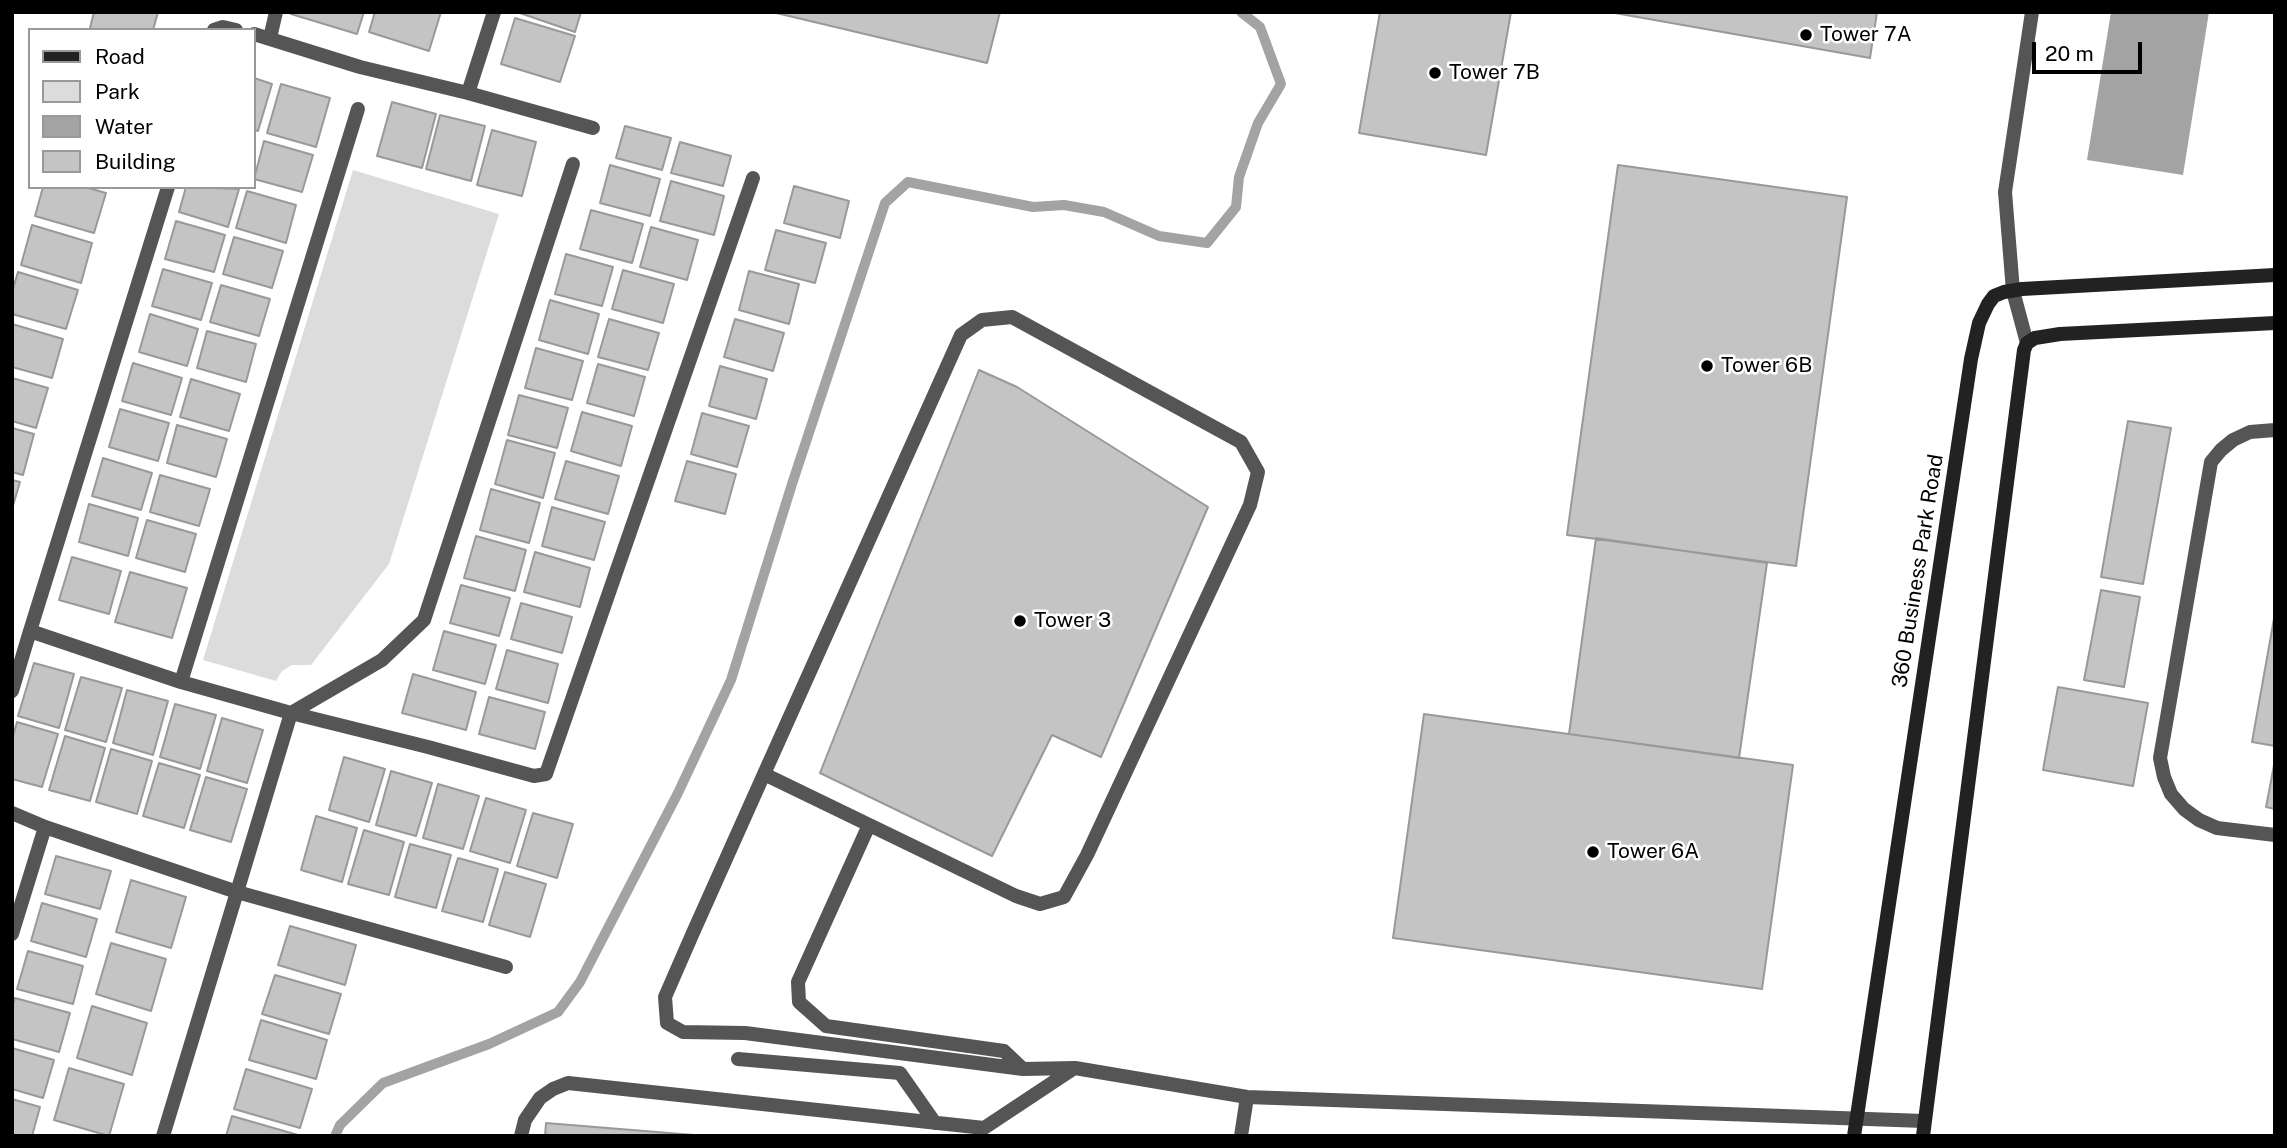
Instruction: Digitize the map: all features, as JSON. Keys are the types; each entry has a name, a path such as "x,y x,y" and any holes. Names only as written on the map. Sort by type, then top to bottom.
{"main road":[{"path":"2012,291 2275,275"},
{"name":"360 Business Park Road","path":"1854,1136 1971,359 1979,323 1988,304 1994,296 2012,291"},
{"path":"1923,1129 2022,362 2027,343 2035,338 2060,334 2275,323"}],"street":[{"path":"270,38 276,12"},
{"path":"468,93 495,12"},
{"path":"2027,343 2012,291 2005,192 2032,12"},
{"path":"256,34 360,67 468,93 593,128"},
{"path":"181,682 358,109"},
{"path":"163,1136 291,713 382,660 424,620 573,164"},
{"path":"30,631 181,682 291,713 534,776 546,774 753,178"},
{"path":"12,691 167,189"},
{"path":"764,774 1016,896 1040,904 1063,897 1087,855 1250,505 1258,472 1241,442 1012,317 982,320 961,335 764,774 665,997 667,1023 683,1032 745,1033 1023,1069 1075,1068 1247,1097 1856,1119 1923,1129"},
{"path":"2275,430 2250,432 2233,440 2211,462 2160,758 2171,794 2184,809 2199,820 2217,828 2275,835"},
{"path":"12,813 237,892 506,967"},
{"path":"869,825 798,982 799,1002 826,1026 1004,1051 1023,1069"},
{"path":"12,934 46,827"},
{"path":"738,1059 900,1073 935,1124"},
{"path":"521,1136 525,1120 540,1098 568,1083 984,1128 1075,1068"},
{"path":"1241,1136 1247,1097"}],"green space":[{"path":"353,170 499,214 389,564 311,665 292,665 282,671 276,681 203,660"}],"water":[{"path":"2111,12 2209,12 2183,175 2087,160"}],"building":[{"path":"94,12 158,12 154,28 90,28"},
{"path":"364,12 357,34 291,14"},
{"path":"375,12 441,12 429,51 369,32"},
{"path":"517,12 581,12 575,32"},
{"path":"772,12 1000,12 987,63"},
{"name":"Tower 7B","path":"1380,12 1511,12 1486,155 1359,133"},
{"name":"Tower 7A","path":"1609,12 1877,12 1870,58"},
{"path":"515,18 575,36 560,82 501,64"},
{"path":"256,79 272,84 256,130"},
{"path":"281,84 330,98 316,147 267,133"},
{"path":"392,102 436,114 422,168 377,156"},
{"path":"440,115 485,126 471,181 426,169"},
{"path":"625,126 671,138 662,170 616,158"},
{"path":"492,130 536,142 522,196 477,185"},
{"path":"264,141 313,155 302,192 256,180"},
{"path":"680,142 731,156 723,186 671,173"},
{"path":"610,165 660,179 650,216 600,203"},
{"name":"Tower 6B","path":"1618,165 1847,197 1796,566 1567,535"},
{"path":"671,181 724,196 714,235 660,221"},
{"path":"794,186 849,201 840,238 784,223"},
{"path":"42,189 92,189 106,193 94,233 35,216"},
{"path":"185,189 239,189 228,227 179,212"},
{"path":"247,191 296,205 286,243 236,228"},
{"path":"591,210 643,224 632,263 580,249"},
{"path":"176,221 225,235 214,272 165,259"},
{"path":"32,225 92,243 81,283 21,265"},
{"path":"651,227 698,240 687,280 640,267"},
{"path":"776,230 826,243 815,283 765,270"},
{"path":"234,237 283,251 272,288 223,274"},
{"path":"566,254 613,267 602,306 555,294"},
{"path":"163,269 212,283 201,320 152,306"},
{"path":"623,270 674,284 663,323 612,309"},
{"path":"749,271 799,284 789,324 739,310"},
{"path":"18,272 78,290 66,329 12,314 12,292"},
{"path":"221,285 270,299 259,336 210,322"},
{"path":"550,300 599,314 588,354 539,340"},
{"path":"150,314 198,329 187,366 139,352"},
{"path":"609,319 659,333 648,370 598,357"},
{"path":"735,319 784,333 773,371 724,357"},
{"path":"12,324 63,339 52,378 12,367"},
{"path":"207,331 256,344 246,382 197,368"},
{"path":"536,348 583,361 572,400 525,388"},
{"path":"133,363 182,378 171,415 122,401"},
{"path":"598,364 645,377 634,416 587,403"},
{"path":"720,366 767,379 756,419 709,406"},
{"name":"Tower 3","path":"979,370 1017,387 1208,507 1101,757 1052,735 992,856 820,773"},
{"path":"12,378 48,388 36,428 12,421"},
{"path":"191,379 240,394 229,431 180,417"},
{"path":"519,395 568,408 557,448 508,435"},
{"path":"120,409 169,423 158,461 109,447"},
{"path":"582,412 632,426 621,466 571,451"},
{"path":"702,413 749,426 737,467 691,454"},
{"path":"2128,421 2171,428 2143,584 2101,577"},
{"path":"177,425 227,439 216,477 167,463"},
{"path":"12,428 34,434 23,475 12,472"},
{"path":"507,440 555,453 543,498 495,484"},
{"path":"103,458 152,473 141,510 92,496"},
{"path":"566,461 619,476 608,514 555,499"},
{"path":"687,461 736,474 725,514 675,501"},
{"path":"160,475 210,489 199,526 150,512"},
{"path":"12,480 20,482 12,509"},
{"path":"491,489 540,503 529,543 480,530"},
{"path":"89,504 138,518 128,556 79,542"},
{"path":"552,507 605,522 594,560 542,546"},
{"path":"147,520 196,534 185,572 136,558"},
{"path":"476,536 526,550 515,591 464,578"},
{"path":"1596,538 1767,563 1739,758 1569,734"},
{"path":"535,552 590,568 580,607 524,592"},
{"path":"72,557 121,571 109,614 59,600"},
{"path":"130,572 187,588 172,638 115,622"},
{"path":"461,585 510,598 499,636 450,623"},
{"path":"2101,590 2140,597 2124,687 2084,680"},
{"path":"521,603 572,617 562,653 511,639"},
{"path":"2275,613 2275,746 2252,742"},
{"path":"444,631 496,645 485,684 433,670"},
{"path":"507,650 558,664 548,703 496,689"},
{"path":"34,663 74,674 59,728 18,716"},
{"path":"413,674 476,692 466,730 402,713"},
{"path":"81,677 122,688 106,742 65,730"},
{"path":"2058,687 2148,703 2133,786 2043,770"},
{"path":"127,690 168,701 153,755 113,743"},
{"path":"489,697 545,712 535,749 479,734"},
{"path":"175,704 216,715 200,769 160,757"},
{"name":"Tower 6A","path":"1424,714 1793,765 1762,989 1393,938"},
{"path":"222,718 263,730 247,783 207,771"},
{"path":"17,722 58,734 42,787 12,779 12,739"},
{"path":"65,736 105,748 90,801 49,790"},
{"path":"111,749 152,761 137,814 96,802"},
{"path":"344,757 385,769 369,822 329,810"},
{"path":"2275,760 2275,809 2266,807"},
{"path":"159,763 200,775 184,828 143,816"},
{"path":"391,771 432,783 416,836 376,825"},
{"path":"206,777 247,789 231,842 190,830"},
{"path":"438,784 479,796 463,849 423,838"},
{"path":"486,798 526,810 510,863 470,851"},
{"path":"533,813 573,824 557,878 517,866"},
{"path":"316,816 357,828 342,882 301,870"},
{"path":"364,830 404,842 389,895 348,884"},
{"path":"410,844 451,855 436,908 395,897"},
{"path":"56,856 111,871 100,909 45,894"},
{"path":"458,858 498,869 483,922 442,911"},
{"path":"505,872 546,884 530,937 489,925"},
{"path":"131,880 186,897 171,948 116,932"},
{"path":"42,903 97,919 86,957 31,941"},
{"path":"290,926 356,945 345,985 278,965"},
{"path":"111,943 166,959 151,1011 96,994"},
{"path":"28,951 83,966 73,1004 17,989"},
{"path":"275,975 341,994 329,1034 262,1014"},
{"path":"15,998 70,1013 59,1052 12,1039 12,1006"},
{"path":"92,1006 147,1023 132,1075 77,1058"},
{"path":"261,1020 327,1040 316,1079 249,1060"},
{"path":"12,1048 54,1060 43,1098 12,1089"},
{"path":"69,1068 124,1084 109,1136 54,1120"},
{"path":"246,1069 312,1089 300,1128 234,1109"},
{"path":"12,1099 40,1107 32,1136 12,1136"},
{"path":"232,1116 298,1135 298,1136 226,1136"},
{"path":"546,1123 706,1136 545,1136"}],"waterway":[{"path":"335,1136 340,1125 383,1083 489,1044 558,1012 580,982 678,793 731,680 792,484 885,203 908,182 1033,207 1064,205 1104,212 1159,236 1207,243 1236,207 1239,177 1258,123 1281,84 1260,27 1241,12"}],"place":[{"name":"Tower 7A","path":"1806,35"},
{"name":"Tower 7B","path":"1435,73"},
{"name":"Tower 6B","path":"1707,366"},
{"name":"Tower 3","path":"1020,621"},
{"name":"Tower 6A","path":"1593,852"}]}
